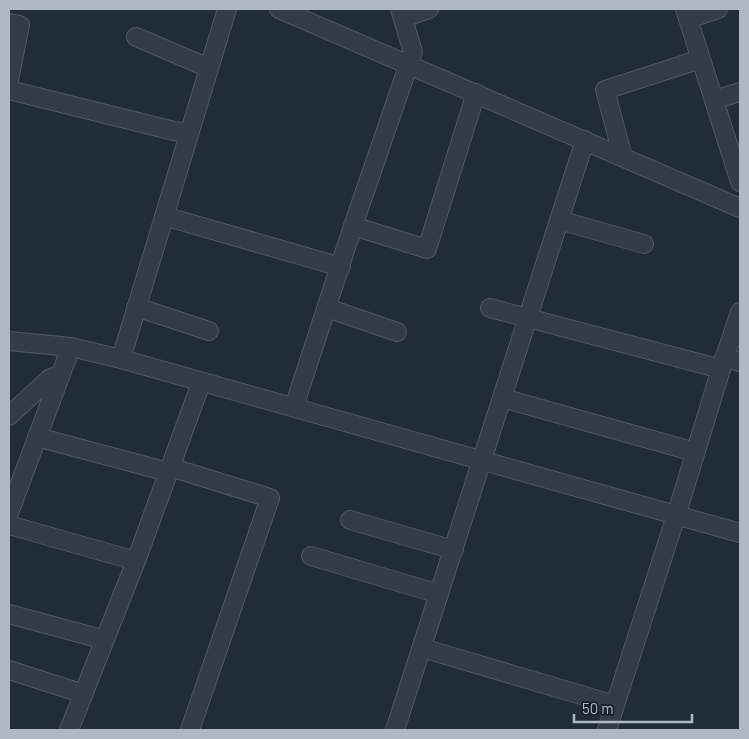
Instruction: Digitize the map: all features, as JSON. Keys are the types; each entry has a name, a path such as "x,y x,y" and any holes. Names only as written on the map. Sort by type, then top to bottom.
{"street":[{"path":"121,359 227,9"},
{"path":"280,9 740,208"},
{"path":"294,407 353,226 410,64 413,52 401,13 429,9"},
{"path":"718,9 686,14 740,182"},
{"path":"9,22 20,25 9,80"},
{"path":"136,37 209,68"},
{"path":"623,157 605,90 701,59"},
{"path":"9,90 174,131 189,132"},
{"path":"714,100 740,92"},
{"path":"353,226 427,250 476,93"},
{"path":"396,730 584,140"},
{"path":"164,216 341,267"},
{"path":"559,220 644,244"},
{"path":"136,307 210,331"},
{"path":"327,308 397,332"},
{"path":"490,308 728,363"},
{"path":"608,730 696,452 728,363 740,312"},
{"path":"9,341 71,348 121,359 740,533"},
{"path":"9,513 71,348"},
{"path":"9,416 49,379 61,374"},
{"path":"69,730 136,561 201,383"},
{"path":"502,398 696,452"},
{"path":"37,437 169,470 270,498 190,730"},
{"path":"350,520 454,550"},
{"path":"9,524 136,561"},
{"path":"310,556 440,594"},
{"path":"9,614 105,640"},
{"path":"422,648 615,705"},
{"path":"9,670 84,694"}]}
